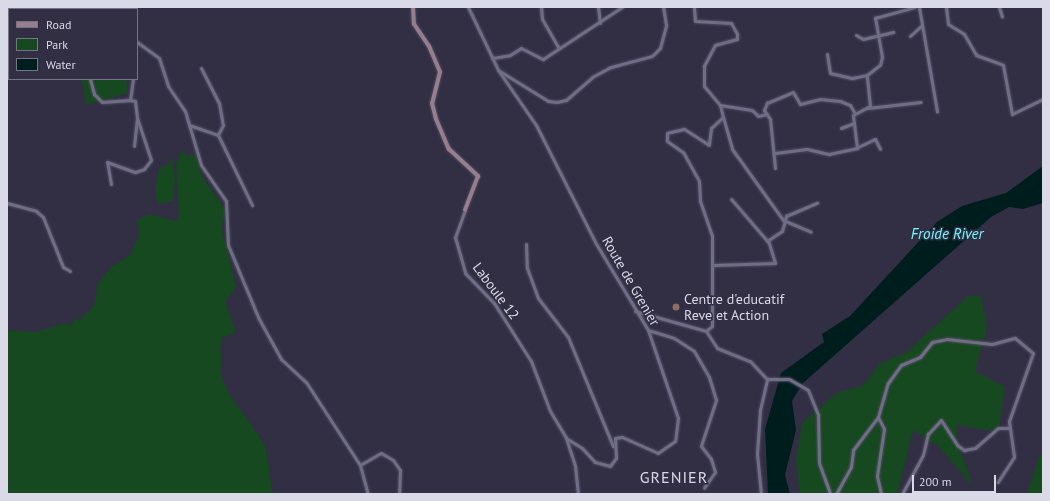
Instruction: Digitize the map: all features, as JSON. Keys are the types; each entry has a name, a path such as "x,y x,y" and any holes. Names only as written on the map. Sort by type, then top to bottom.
{"street":[{"name":"Laboule 12","path":"413,7 414,24 429,46 440,72 432,103 434,114 449,149 478,176 455,237 465,273 494,303 517,336 536,372 550,411 566,438"},
{"name":"Route de Grenier","path":"468,7 498,70 536,125 595,242 635,311 648,330 678,418 677,438 658,453 617,437 615,449 616,462 605,467 566,438"},
{"path":"541,7 542,19 559,48"},
{"path":"598,7 600,23"},
{"path":"492,58 510,55 521,48 543,59 600,23 622,7"},
{"path":"498,70 548,101 566,100 592,77 611,67 652,56 660,48 666,26 660,7"},
{"path":"662,15 663,7"},
{"path":"694,7 695,21 731,23 737,30 737,38 715,45 704,66 704,86 720,105 732,149 784,220 811,232"},
{"path":"827,54 830,73 852,78 867,75 881,64 877,16 915,7"},
{"path":"919,7 937,111"},
{"path":"946,7 948,24 964,34 976,55 1003,65 1012,114 1043,99"},
{"path":"999,7 1002,17"},
{"path":"910,36 922,26"},
{"path":"856,35 863,39 893,32"},
{"path":"138,43 159,58 168,86 181,103 201,165 228,208 228,245 260,319 281,359 306,382 360,465 368,494"},
{"path":"201,68 219,102 223,125 218,135"},
{"path":"867,75 868,108"},
{"path":"90,80 94,94 102,102 135,101 137,118 151,160 144,169 135,172 107,162 111,184"},
{"path":"130,100 133,80"},
{"path":"775,168 775,153 767,114 764,110 767,103 791,92 800,104 820,99 840,101 850,105 854,112 854,123 858,147"},
{"path":"854,112 868,108 921,102"},
{"path":"720,105 752,110 758,116 767,114"},
{"path":"706,331 712,326 710,292 714,265 712,235 700,201 699,181 683,152 667,141 667,133 684,129 709,144 711,128 723,117"},
{"path":"134,146 137,118"},
{"path":"841,128 854,123"},
{"path":"189,125 218,135 252,205"},
{"path":"775,153 806,149 830,154 858,147 875,140 880,150"},
{"path":"714,265 773,265 775,260 766,241 731,199"},
{"path":"7,203 36,211 43,217 63,267 70,271"},
{"path":"766,241 780,233 786,216 817,203"},
{"path":"526,244 527,268 538,298 568,337 615,449"},
{"path":"635,311 689,323 706,331 717,348 750,361 767,379 790,379 808,390 812,396 822,444 819,463 830,494"},
{"path":"648,330 674,338 694,351 709,377 716,400 700,446 711,459 714,472 704,488"},
{"path":"836,494 851,467 853,450 878,417 888,383 901,365 920,357 932,342 948,339 992,344 1015,338 1033,352 1012,409 1009,428 1014,457 998,482"},
{"path":"761,494 757,454 760,410 767,379"},
{"path":"878,417 884,429 877,476 881,494"},
{"path":"902,494 922,455 928,434 941,420 954,442 964,450 975,448 998,428 1009,428"},
{"path":"566,438 575,466 578,494"},
{"path":"360,465 381,453 393,460 400,470 399,494"}],"green space":[{"path":"82,80 127,80 128,93 86,105"},
{"path":"182,150 187,156 195,154 202,177 225,208 222,229 236,287 225,302 236,332 221,338 221,374 228,392 265,445 273,494 7,494 7,330 35,332 65,323 71,326 74,320 82,318 94,305 98,284 110,268 130,255 139,235 137,220 150,214 176,221 179,217 176,165"},
{"path":"171,154 175,177 173,201 157,204 155,187 159,169 170,162"},
{"path":"981,295 987,328 975,371 1005,387 998,432 956,425 959,447 973,486 938,446 913,430 897,494 800,494 796,460 802,423 837,393 864,385 879,364 907,352 967,297"},
{"path":"1043,455 1043,494 1027,494 1039,456"}],"water":[{"name":"Froide River","path":"1043,166 1043,203 1023,209 1009,207 991,217 803,383 792,401 796,430 785,475 790,494 768,494 765,429 781,373 824,342 822,334 850,316 937,222 962,206 1006,193"}],"place":[{"name":"Centre d'educatif Reve et Action","path":"676,307"}],"district":[{"name":"GRENIER","path":"674,477"}]}
